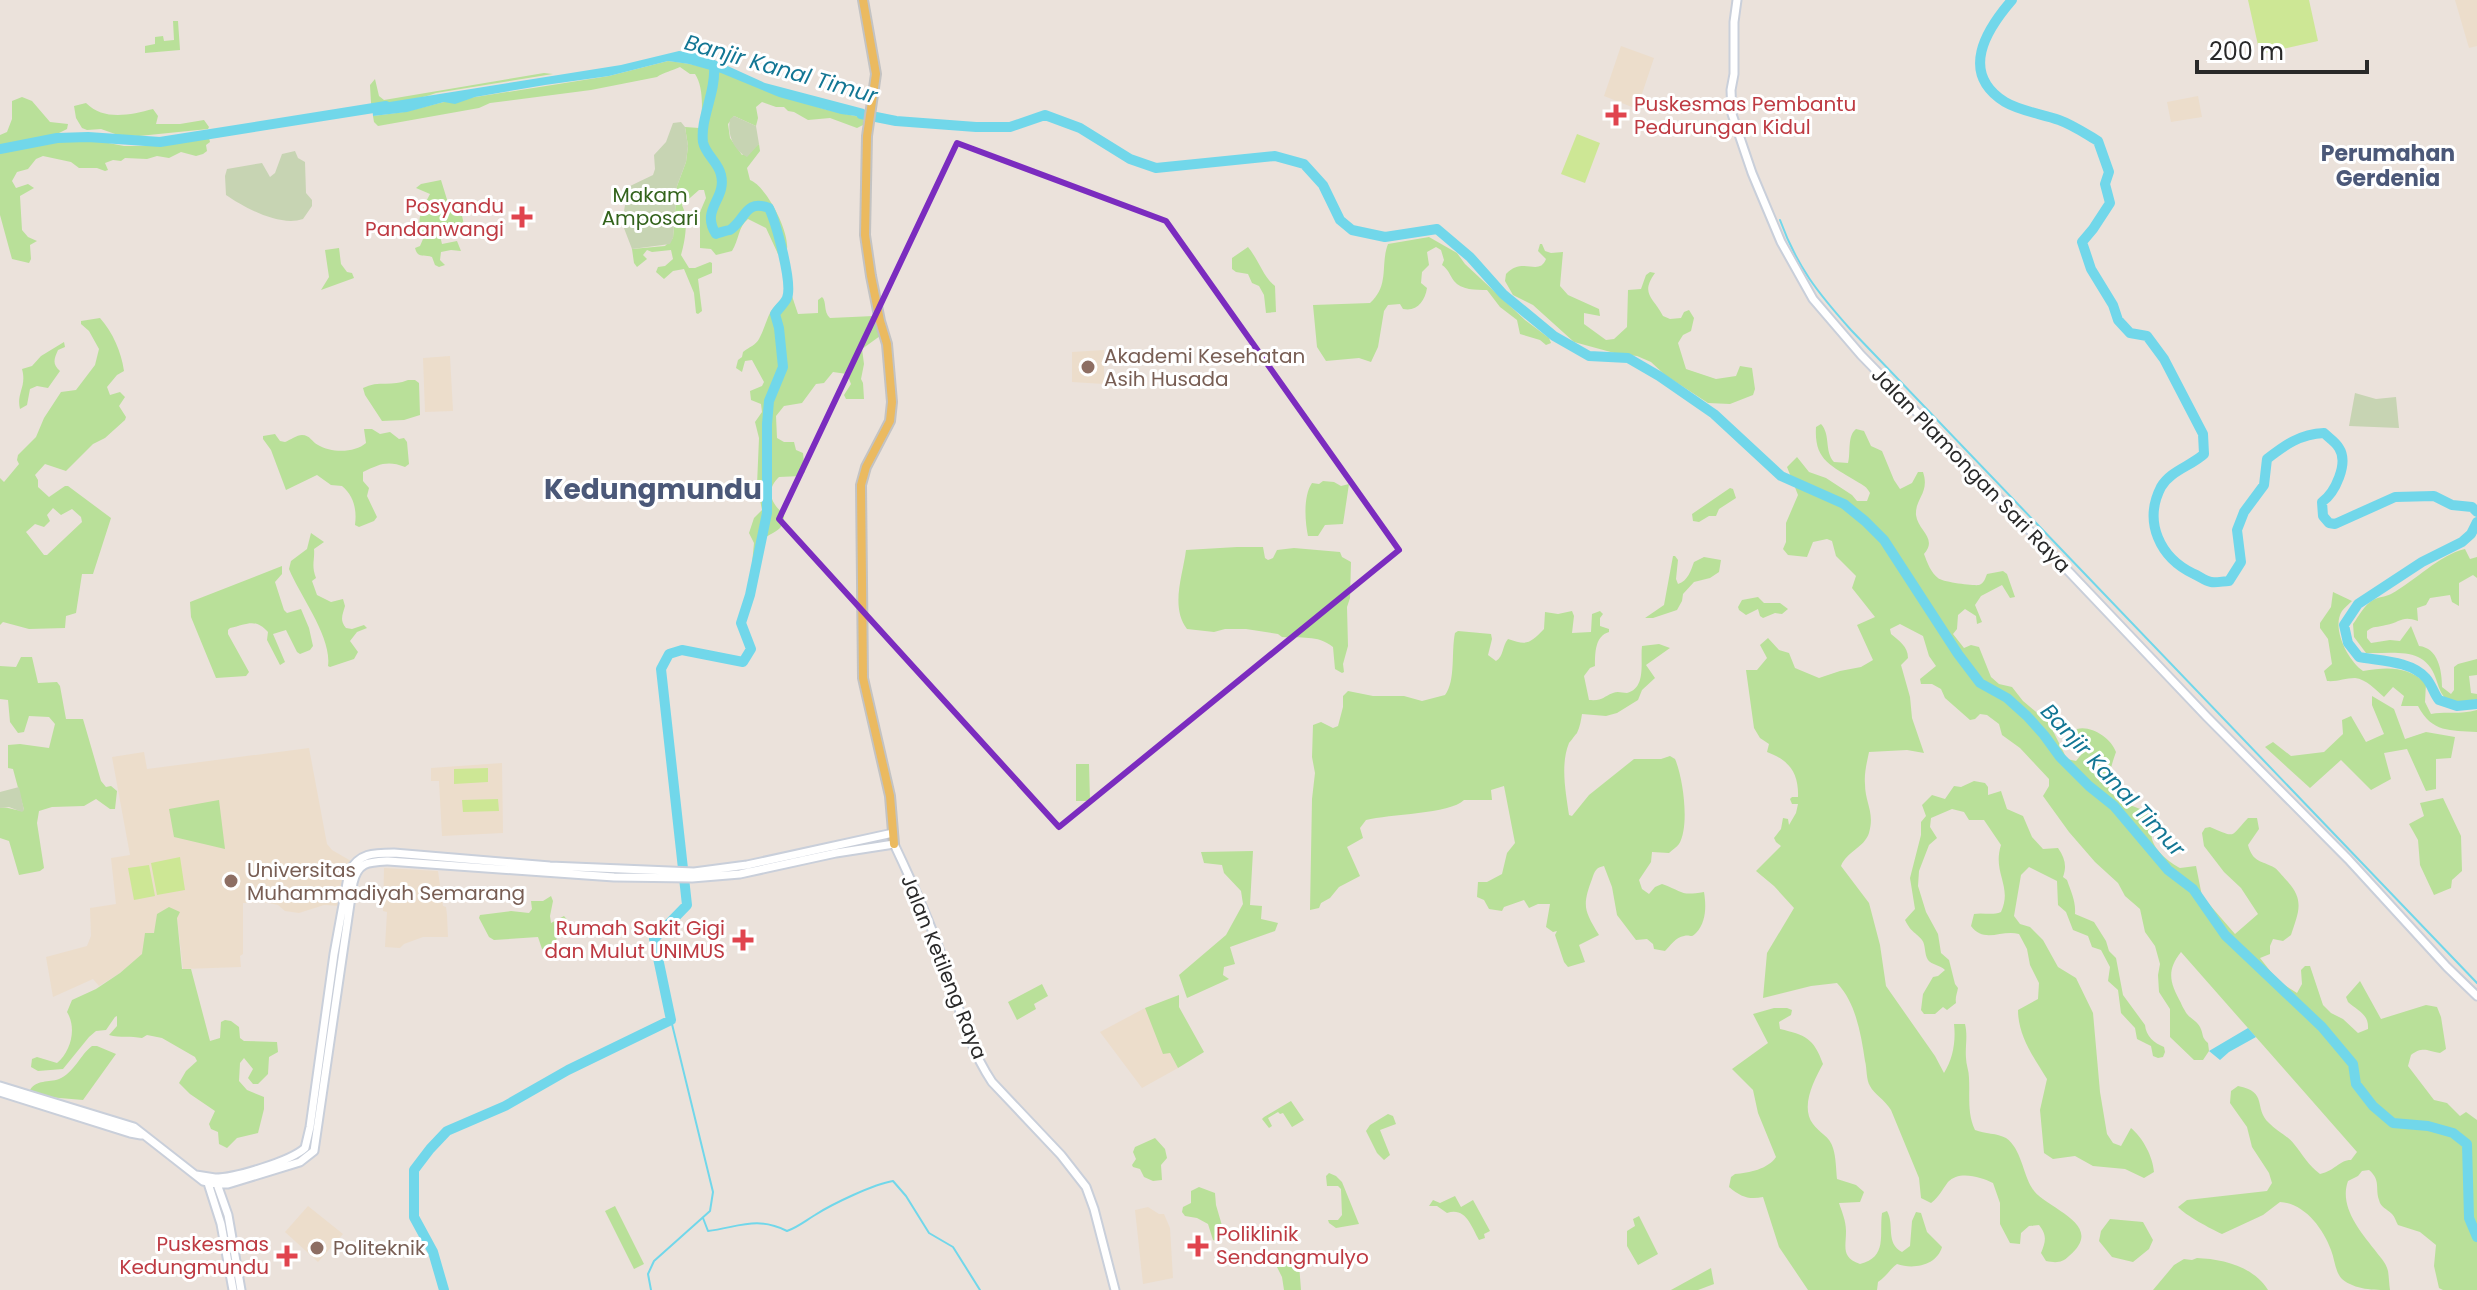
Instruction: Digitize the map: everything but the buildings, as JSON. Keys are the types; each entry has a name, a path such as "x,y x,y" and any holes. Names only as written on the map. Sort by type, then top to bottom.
{"main road":[{"path":"836,849 894,844 890,796 863,678 861,485 864,472 890,421 892,402 887,344 867,256 864,211 867,136 876,66 863,0"},
{"name":"Jalan Plamongan Sari Raya","path":"1737,0 1732,114 1769,214 1808,292 1901,398 2477,996"},
{"path":"0,1089 141,1135 172,1155 194,1175 217,1181 309,1151 310,1127 349,872 363,856 376,853 420,860 511,867 693,875 748,868 893,833"},
{"name":"Jalan Ketileng Raya","path":"894,844 945,963 964,1022 986,1072 1086,1187 1115,1290"},
{"path":"207,1180 221,1224 233,1290"},
{"path":"217,1181 228,1215 241,1290"}],"highlighted area":[{"path":"957,143 1166,221 1399,550 1059,827 779,519"}],"shaded area":[{"path":"2455,0 2477,0 2477,46 2469,48"},
{"path":"1621,46 1654,58 1637,109 1604,96"},
{"path":"2198,96 2202,117 2171,122 2167,102"},
{"name":"Akademi Kesehatan Asih Husada","path":"1104,350 1104,384 1072,382 1072,352"},
{"path":"450,356 453,411 425,412 423,358"},
{"name":"Universitas Muhammadiyah Semarang","path":"309,748 327,844 351,861 342,906 324,905 299,913 264,902 243,903 241,967 183,969 177,918 157,914 154,933 145,934 143,954 120,973 99,986 93,979 53,997 46,957 87,946 91,936 90,908 116,904 111,858 130,855 112,757 144,752 147,769"},
{"path":"502,763 503,833 442,836 439,781 431,781 431,768"},
{"path":"384,868 438,871 443,906 446,907 448,937 423,937 400,948 385,947 387,912 383,911"},
{"path":"1145,1008 1178,1068 1142,1088 1100,1032"},
{"name":"Politeknik","path":"308,1206 343,1234 318,1262 285,1232"},
{"path":"1148,1207 1164,1214 1170,1228 1173,1278 1143,1284 1135,1210"}],"green space":[{"path":"2248,0 2309,0 2318,41 2260,54"},
{"path":"173,21 178,21 180,50 145,53 145,46 155,44 155,37 163,36 164,41 174,40"},
{"path":"668,61 705,67 818,107 864,118 863,125 857,128 830,118 808,120 784,107 762,102 756,107 756,126 734,116 728,124 730,138 742,155 759,144 760,151 747,168 750,180 764,192 777,213 786,236 786,253 778,254 766,228 748,219 732,251 716,255 711,249 700,248 700,212 706,198 704,190 699,190 682,205 686,223 681,255 689,268 712,263 712,273 698,279 702,311 698,314 694,293 684,269 673,271 664,279 656,272 658,267 665,266 673,259 671,250 647,250 643,255 647,259 637,267 632,249 665,246 673,238 677,186 688,146 685,127 699,128 701,115 701,93 695,74 680,67 657,77 591,90 490,103 479,108 378,126 374,122 373,116 609,76"},
{"path":"553,74 371,103 370,85 375,79 379,96 384,100"},
{"path":"22,97 32,101 50,122 68,124 67,129 53,136 0,146 0,135 7,132 12,119 12,101"},
{"path":"86,103 109,114 153,109 158,116 156,124 204,120 209,127 139,136 118,135 101,129 87,130 76,118 74,106"},
{"path":"734,116 756,126 759,144 747,157 738,150 730,136 730,119"},
{"name":"Makam Amposari","path":"681,122 685,127 688,146 677,186 673,238 670,244 632,249 622,223 628,187 653,175 654,155 666,142 673,123"},
{"path":"1577,134 1600,143 1585,183 1561,174"},
{"path":"209,138 207,151 203,154 196,156 181,152 169,158 157,156 113,160 105,163 108,170 105,171 79,168 71,162 43,156 36,159 28,169 17,172 12,181 16,188 28,184 34,188 20,196 22,230 37,241 30,245 29,263 12,259 0,215 0,153 58,141 159,146"},
{"path":"295,151 298,158 305,162 306,193 312,200 312,206 303,219 274,218 226,195 227,169 262,163 270,177 275,173 282,154"},
{"path":"441,180 449,206 461,211 465,230 440,236 442,244 457,241 461,251 441,252 440,260 445,265 439,267 432,257 419,255 415,248 420,246 423,239 420,216 430,194 416,188"},
{"path":"1429,237 1457,253 1465,264 1551,343 1546,345 1520,334 1517,320 1500,307 1487,290 1469,289 1457,284 1442,265 1441,250 1436,247 1427,252 1429,265 1422,272 1421,283 1427,288 1422,301 1408,309 1403,309 1400,304 1388,305 1384,311 1378,347 1371,362 1359,358 1326,361 1317,347 1313,305 1370,303 1380,289 1388,244"},
{"path":"1540,244 1545,251 1563,252 1560,286 1568,295 1599,309 1600,316 1584,313 1584,324 1606,340 1614,339 1627,327 1628,290 1641,289 1646,275 1655,273 1648,291 1663,316 1681,318 1689,310 1694,318 1691,331 1683,335 1678,343 1686,369 1716,379 1736,376 1740,366 1752,368 1753,395 1730,404 1708,403 1651,362 1574,342 1533,305 1513,295 1505,281 1506,274 1512,269 1543,264 1546,259 1538,251"},
{"path":"1248,247 1275,286 1276,312 1266,313 1264,295 1259,286 1252,283 1248,274 1232,269 1232,258"},
{"path":"339,248 341,264 354,278 321,290 329,277 325,250"},
{"path":"792,296 798,314 818,313 818,300 822,297 830,318 874,316 880,336 862,349 864,399 846,399 844,395 851,384 847,374 833,372 824,383 816,384 802,403 784,406 776,416 777,438 794,442 796,450 803,453 805,472 801,476 779,477 772,487 771,497 784,514 783,523 766,537 760,565 753,566 754,543 749,533 754,518 762,510 757,485 759,438 755,422 762,412 761,404 751,400 750,391 764,382 752,360 745,361 742,372 736,368 743,352 759,339 772,309"},
{"path":"100,318 116,343 124,371 107,387 110,395 120,392 125,397 119,406 126,417 66,471 45,464 35,475 38,487 49,497 68,486 111,518 93,574 82,574 76,613 66,616 65,628 29,629 3,622 0,625 0,478 4,482 19,464 18,455 36,437 61,392 76,390 95,365 99,349 81,321","holes":["53,508 61,515 72,509 82,522 44,555 26,532 35,524 44,527 50,521 47,515"]},
{"path":"64,342 65,347 58,350 55,359 60,371 48,388 37,386 30,389 27,405 20,409 22,369 32,366 41,356"},
{"path":"408,380 419,383 420,415 404,420 382,421 363,388"},
{"path":"2355,393 2376,399 2396,397 2399,428 2349,426"},
{"path":"1821,424 1834,462 1848,463 1850,440 1856,429 1864,431 1871,446 1882,451 1900,489 1912,483 1918,472 1923,472 1925,485 1916,515 1929,543 1924,554 1938,578 1979,585 1987,574 2003,571 2007,574 2015,597 2010,598 2002,585 1981,596 1975,605 1982,622 1977,624 1976,616 1965,609 1958,615 1957,629 1953,634 1964,648 1971,645 1979,647 1991,677 1999,684 2012,687 2049,723 2067,759 2076,761 2081,755 2072,736 2077,729 2094,731 2110,742 2116,752 2109,778 2112,793 2117,799 2150,813 2153,820 2152,839 2156,848 2180,868 2196,866 2202,896 2235,934 2258,914 2241,888 2204,846 2202,833 2210,827 2232,834 2248,818 2257,818 2259,829 2248,845 2250,851 2255,858 2278,871 2297,895 2298,901 2298,914 2291,935 2283,941 2273,939 2270,954 2260,958 2278,981 2297,993 2302,984 2301,970 2310,966 2323,1005 2358,1033 2368,1029 2367,1020 2346,997 2360,981 2381,1019 2426,1005 2437,1007 2446,1049 2440,1053 2419,1051 2411,1055 2408,1066 2434,1100 2447,1103 2460,1116 2466,1112 2477,1120 2477,1290 2439,1288 2434,1266 2436,1245 2420,1232 2398,1225 2393,1215 2380,1203 2376,1181 2369,1170 2348,1181 2346,1200 2357,1226 2386,1265 2390,1290 2359,1287 2342,1279 2318,1225 2305,1212 2289,1203 2280,1202 2263,1215 2222,1234 2178,1207 2187,1200 2267,1191 2272,1183 2252,1147 2247,1127 2230,1103 2231,1091 2238,1086 2254,1092 2264,1117 2291,1141 2320,1174 2351,1160 2357,1152 2181,952 2173,965 2172,983 2186,1012 2200,1027 2209,1051 2203,1060 2194,1060 2170,1037 2170,1009 2159,992 2160,964 2155,946 2145,932 2140,909 2069,832 2043,796 2049,779 2020,748 2002,735 1999,724 1980,714 1970,720 1945,698 1941,689 1932,684 1921,684 1920,679 1936,666 1929,656 1923,636 1900,624 1890,629 1908,654 1901,665 1912,718 1924,753 1907,750 1869,752 1865,791 1871,819 1869,833 1841,866 1869,903 1886,986 1944,1073 1953,1050 1954,1024 1965,1024 1970,1111 1975,1130 2002,1136 2011,1142 2032,1188 2078,1226 2081,1234 2079,1244 2064,1260 2046,1261 2041,1253 2045,1242 2039,1225 2029,1226 2021,1233 2020,1244 2010,1243 2000,1224 2000,1203 1993,1183 1982,1179 1958,1176 1948,1182 1931,1203 1921,1198 1919,1178 1891,1110 1869,1083 1857,1019 1837,983 1763,998 1767,953 1794,908 1756,871 1781,846 1774,838 1781,829 1783,818 1788,819 1789,825 1796,813 1798,804 1792,804 1790,799 1798,797 1798,789 1791,768 1767,752 1769,744 1760,738 1754,728 1746,670 1757,670 1767,658 1760,645 1768,638 1779,650 1789,653 1795,668 1819,678 1861,667 1873,660 1857,625 1875,617 1852,588 1856,576 1836,556 1832,541 1813,542 1807,557 1788,555 1783,549 1786,523 1798,495 1787,467 1797,457 1809,472 1826,478 1857,501 1867,501 1870,493 1863,485 1831,466 1821,454 1816,427"},
{"path":"364,429 380,434 390,432 399,439 404,438 409,464 405,467 384,464 363,472 363,481 369,488 367,496 377,517 359,527 355,525 352,499 342,486 331,485 317,475 286,490 271,450 263,439 263,436 275,434 285,442 305,435 323,448 349,450 366,443"},
{"path":"1323,481 1341,486 1349,484 1343,524 1325,525 1318,536 1308,536 1307,495 1312,483"},
{"path":"1730,488 1736,498 1719,509 1716,516 1693,521 1692,514"},
{"path":"311,533 324,542 314,549 316,578 312,581 317,595 331,602 343,599 342,620 346,628 364,625 367,628 357,632 350,641 358,652 354,659 330,667 320,630 289,569 291,561 307,549"},
{"path":"1263,547 1268,560 1277,550 1294,548 1340,552 1351,562 1344,672 1335,669 1333,647 1321,640 1282,637 1246,629 1214,632 1187,629 1178,601 1186,550"},
{"path":"2465,549 2470,559 2477,557 2477,578 2473,575 2459,583 2459,606 2452,602 2450,595 2430,598 2426,605 2417,608 2418,621 2405,619 2367,631 2371,643 2400,641 2411,626 2419,646 2435,655 2442,687 2451,694 2454,690 2454,667 2477,659 2477,675 2469,676 2471,693 2477,694 2477,699 2453,704 2442,694 2431,668 2424,661 2408,654 2366,653 2354,637 2353,624 2370,602 2391,594 2446,557"},
{"path":"1673,556 1678,560 1678,584 1687,578 1694,562 1704,557 1721,560 1719,572 1694,582 1683,594 1677,610 1645,618 1664,605"},
{"path":"282,566 282,574 275,582 284,610 287,613 301,609 313,646 300,654 286,630 273,634 285,662 280,665 267,640 268,632 259,625 251,623 230,628 228,634 249,672 246,676 216,678 191,617 190,602"},
{"path":"2333,592 2352,601 2342,611 2339,626 2343,644 2357,666 2363,671 2389,669 2419,677 2426,683 2425,702 2431,714 2477,710 2477,732 2436,726 2418,706 2401,706 2404,696 2393,687 2384,697 2359,679 2327,681 2324,671 2332,664 2328,639 2320,623 2331,607"},
{"path":"1758,597 1764,603 1780,603 1788,609 1782,614 1775,613 1763,618 1758,609 1746,615 1739,610 1742,600"},
{"path":"1572,611 1572,633 1591,632 1592,614 1600,611 1603,614 1600,626 1609,629 1598,641 1595,666 1584,676 1589,700 1615,692 1627,693 1638,686 1642,646 1659,644 1670,648 1646,665 1655,678 1642,690 1638,700 1606,716 1582,714 1578,731 1566,752 1564,770 1569,815 1572,816 1589,795 1634,759 1670,756 1675,759 1684,802 1682,836 1679,844 1669,853 1652,852 1651,862 1639,880 1642,889 1649,894 1662,884 1686,893 1704,892 1704,918 1700,929 1691,936 1678,938 1665,951 1654,949 1647,939 1636,940 1617,915 1604,866 1595,871 1586,902 1599,935 1579,945 1585,962 1568,967 1555,935 1557,931 1546,927 1550,904 1529,908 1524,900 1504,907 1502,911 1489,909 1484,900 1477,897 1478,882 1487,882 1502,874 1507,853 1515,843 1504,786 1491,790 1492,800 1464,800 1433,811 1366,820 1360,828 1363,838 1347,847 1360,876 1339,887 1319,908 1310,910 1315,773 1313,725 1321,722 1333,728 1338,726 1343,696 1348,691 1373,696 1404,696 1422,701 1445,695 1451,682 1454,640 1458,631 1491,634 1488,655 1496,661 1508,639 1528,642 1544,629 1545,612 1558,614"},
{"path":"21,657 32,657 38,683 57,682 60,686 66,719 83,719 101,781 106,787 111,786 117,791 115,809 96,799 84,806 52,807 39,811 37,823 44,868 19,875 9,841 0,838 0,808 24,810 13,769 8,768 8,745 49,748 55,724 49,717 29,716 24,732 18,733 10,722 8,700 0,699 0,666 16,667"},
{"path":"2372,696 2394,709 2405,739 2426,732 2455,737 2451,758 2436,759 2436,789 2426,791 2407,749 2384,753 2391,779 2371,790 2341,760 2310,788 2265,747 2273,742 2291,756 2324,752 2343,734 2342,720 2351,716 2366,742 2384,734 2372,705"},
{"path":"1076,764 1089,764 1090,801 1076,801"},
{"path":"488,768 488,782 454,784 454,769"},
{"path":"1974,781 1985,783 1988,795 2001,791 2007,809 2023,816 2032,837 2043,849 2058,848 2065,862 2063,877 2073,897 2075,914 2094,922 2116,958 2123,995 2145,1025 2149,1036 2164,1047 2163,1057 2158,1058 2153,1056 2151,1046 2137,1039 2135,1028 2121,1013 2118,990 2108,981 2110,967 2101,950 2092,947 2088,936 2073,930 2066,912 2058,905 2057,881 2029,867 2021,875 2014,916 2043,940 2058,967 2076,978 2093,1013 2107,1134 2113,1143 2121,1146 2131,1128 2140,1137 2154,1172 2144,1178 2125,1169 2093,1166 2075,1156 2053,1159 2044,1153 2040,1110 2047,1079 2024,1038 2018,1010 2038,999 2039,983 2019,934 1987,935 1971,926 1974,914 2001,912 2005,894 1999,864 2001,845 1984,820 1969,820 1964,812 1952,809 1931,818 1930,827 1937,838 1929,845 1919,871 1918,886 1926,912 1938,934 1941,953 1949,960 1958,988 1956,1003 1947,1010 1943,1007 1935,1014 1924,1014 1921,1010 1923,994 1933,977 1945,970 1928,960 1923,942 1905,920 1915,909 1910,878 1921,835 1921,822 1926,816 1922,805 1932,795 1945,799 1954,786 1961,787"},
{"path":"19,787 24,810 0,808 0,792"},
{"path":"2443,798 2461,836 2462,871 2452,880 2451,888 2434,895 2420,865 2418,840 2409,824 2424,816 2420,803"},
{"path":"498,799 499,811 463,812 462,800"},
{"path":"219,800 225,849 174,837 169,809"},
{"path":"1253,851 1250,905 1262,906 1261,919 1278,923 1275,931 1230,947 1235,964 1224,967 1223,975 1229,979 1187,998 1179,975 1226,935 1243,904 1241,891 1224,873 1222,865 1204,863 1201,852"},
{"path":"180,857 185,890 157,895 151,863"},
{"path":"149,865 155,896 134,900 128,868"},
{"path":"551,896 551,923 564,916 569,922 568,931 557,937 555,950 542,949 538,937 494,940 489,937 479,918 480,915 511,911 529,913 531,901 543,901"},
{"path":"169,907 180,912 177,918 182,969 191,969 210,1041 220,1038 221,1022 225,1020 239,1027 240,1038 244,1041 277,1042 278,1052 269,1057 268,1074 258,1084 253,1084 248,1078 253,1069 244,1058 240,1063 239,1081 247,1090 264,1097 264,1109 258,1133 237,1138 227,1148 219,1144 218,1132 211,1129 209,1124 215,1111 179,1083 197,1061 195,1057 162,1038 109,1035 117,1026 117,1016 106,1030 96,1031 89,1037 63,1069 38,1071 31,1067 32,1059 37,1057 57,1063 62,1058 71,1039 72,1025 67,1012 72,1000 96,989 142,954 145,933 154,933 157,914"},
{"path":"1042,984 1048,996 1034,1004 1036,1009 1017,1020 1008,1002"},
{"path":"1179,995 1179,1007 1204,1052 1178,1068 1170,1053 1163,1054 1145,1008"},
{"path":"1774,1008 1792,1010 1791,1015 1779,1022 1780,1029 1808,1039 1820,1055 1823,1064 1810,1094 1809,1117 1832,1144 1837,1179 1856,1185 1864,1192 1860,1202 1839,1203 1845,1224 1847,1255 1860,1264 1875,1256 1880,1244 1882,1213 1887,1211 1892,1239 1902,1252 1910,1246 1916,1212 1921,1213 1927,1232 1942,1247 1930,1262 1910,1266 1897,1264 1878,1282 1877,1290 1808,1290 1779,1247 1763,1197 1745,1197 1729,1187 1735,1174 1763,1167 1776,1157 1758,1113 1753,1090 1732,1069 1768,1043 1753,1014"},
{"path":"92,1046 116,1054 83,1100 48,1097 30,1090 39,1083 64,1076"},
{"path":"1291,1101 1304,1120 1292,1127 1283,1113 1278,1112 1268,1118 1272,1126 1269,1128 1262,1119"},
{"path":"1388,1114 1393,1116 1396,1124 1380,1130 1390,1155 1384,1160 1366,1131"},
{"path":"1155,1138 1165,1149 1167,1158 1161,1165 1162,1180 1153,1181 1132,1165 1136,1159 1133,1152 1135,1147"},
{"path":"1329,1173 1342,1182 1359,1224 1336,1228 1329,1223 1328,1220 1338,1220 1342,1215 1341,1189 1327,1186 1326,1176"},
{"path":"1199,1187 1215,1193 1223,1229 1218,1242 1213,1240 1208,1224 1182,1212 1183,1207 1191,1203 1191,1191"},
{"path":"1455,1196 1461,1207 1473,1200 1490,1231 1484,1234 1485,1238 1479,1240 1463,1215 1429,1206 1433,1200 1440,1203"},
{"path":"615,1206 644,1264 634,1269 605,1211"},
{"path":"1639,1216 1658,1254 1638,1265 1627,1246 1627,1231 1635,1226 1633,1219"},
{"path":"2110,1219 2143,1222 2153,1240 2149,1249 2133,1262 2112,1257 2099,1241 2101,1231"},
{"path":"1292,1257 1299,1264 1301,1290 1284,1290 1276,1265 1279,1259"},
{"path":"2197,1258 2236,1265 2254,1275 2268,1290 2153,1290 2174,1265 2184,1259"},
{"path":"1711,1268 1714,1284 1698,1290 1671,1290"}],"water":[{"path":"679,51 699,53 765,83 864,109 863,117 779,97 721,73 668,61 609,76 373,116 372,105 621,65"},
{"path":"2248,1028 2256,1037 2220,1060 2209,1051"}],"waterway":[{"path":"2012,0 1986,38 1980,65 1983,78 1991,91 2005,102 2064,122 2098,141 2109,172 2105,184 2110,203 2082,242 2091,269 2113,305 2118,320 2130,333 2147,336 2164,359 2203,434 2204,454 2165,481 2156,500 2154,513 2158,538 2172,559 2207,581 2229,581 2241,562 2237,530 2244,512 2264,485 2267,459 2293,441 2315,434 2324,433 2342,454 2339,477 2332,492 2322,502 2323,516 2329,523 2335,524 2395,497 2434,496 2452,505 2472,507 2477,512"},
{"path":"444,1290 433,1252 414,1217 414,1170 430,1149 447,1131 505,1106 568,1070 671,1020 654,939 687,905 661,669 669,654 682,650 743,662 751,649 741,623 767,513 769,401 783,367 775,314 786,300 788,290 783,253 769,208 750,208 730,230 716,234 712,225 712,211 722,183 720,171 704,146 703,133 714,68"},
{"name":"Banjir Kanal Timur","path":"0,149 57,138 160,142 386,106"},
{"name":"Banjir Kanal Timur","path":"861,114 896,121 976,127 1010,127 1045,115 1080,128 1130,159 1156,168 1275,156 1304,164 1323,185 1340,220 1352,230 1385,237 1437,229 1470,257 1503,294 1554,336 1589,356 1628,358 1714,414 1781,476 1844,504 1884,540 1980,683 2007,698 2027,716 2060,757 2114,806 2168,870 2193,889 2225,935 2322,1027 2353,1064 2356,1084 2373,1106 2393,1123 2428,1126 2453,1133 2467,1144 2469,1218 2477,1237"},
{"path":"1780,220 1810,279 1851,330 2477,983"},
{"path":"2477,522 2462,542 2422,562 2358,604 2344,625 2348,643 2359,657 2395,663 2420,672 2439,700 2457,706 2477,704"},
{"path":"651,1290 648,1274 654,1261 710,1211 713,1192 671,1020"},
{"path":"703,1218 708,1231 757,1223 787,1231 842,1200 893,1181 929,1233 953,1247 980,1290"}],"place":[{"name":"Puskesmas Pembantu Pedurungan Kidul","path":"1616,115"},
{"name":"Posyandu Pandanwangi","path":"522,217"},
{"name":"Akademi Kesehatan Asih Husada","path":"1088,367"},
{"name":"Universitas Muhammadiyah Semarang","path":"231,881"},
{"name":"Rumah Sakit Gigi dan Mulut UNIMUS","path":"743,940"},
{"name":"Poliklinik Sendangmulyo","path":"1198,1246"},
{"name":"Politeknik","path":"317,1248"},
{"name":"Puskesmas Kedungmundu","path":"287,1256"}],"district":[{"name":"Perumahan Gerdenia","path":"2388,166"},
{"name":"Kedungmundu","path":"653,489"}]}
